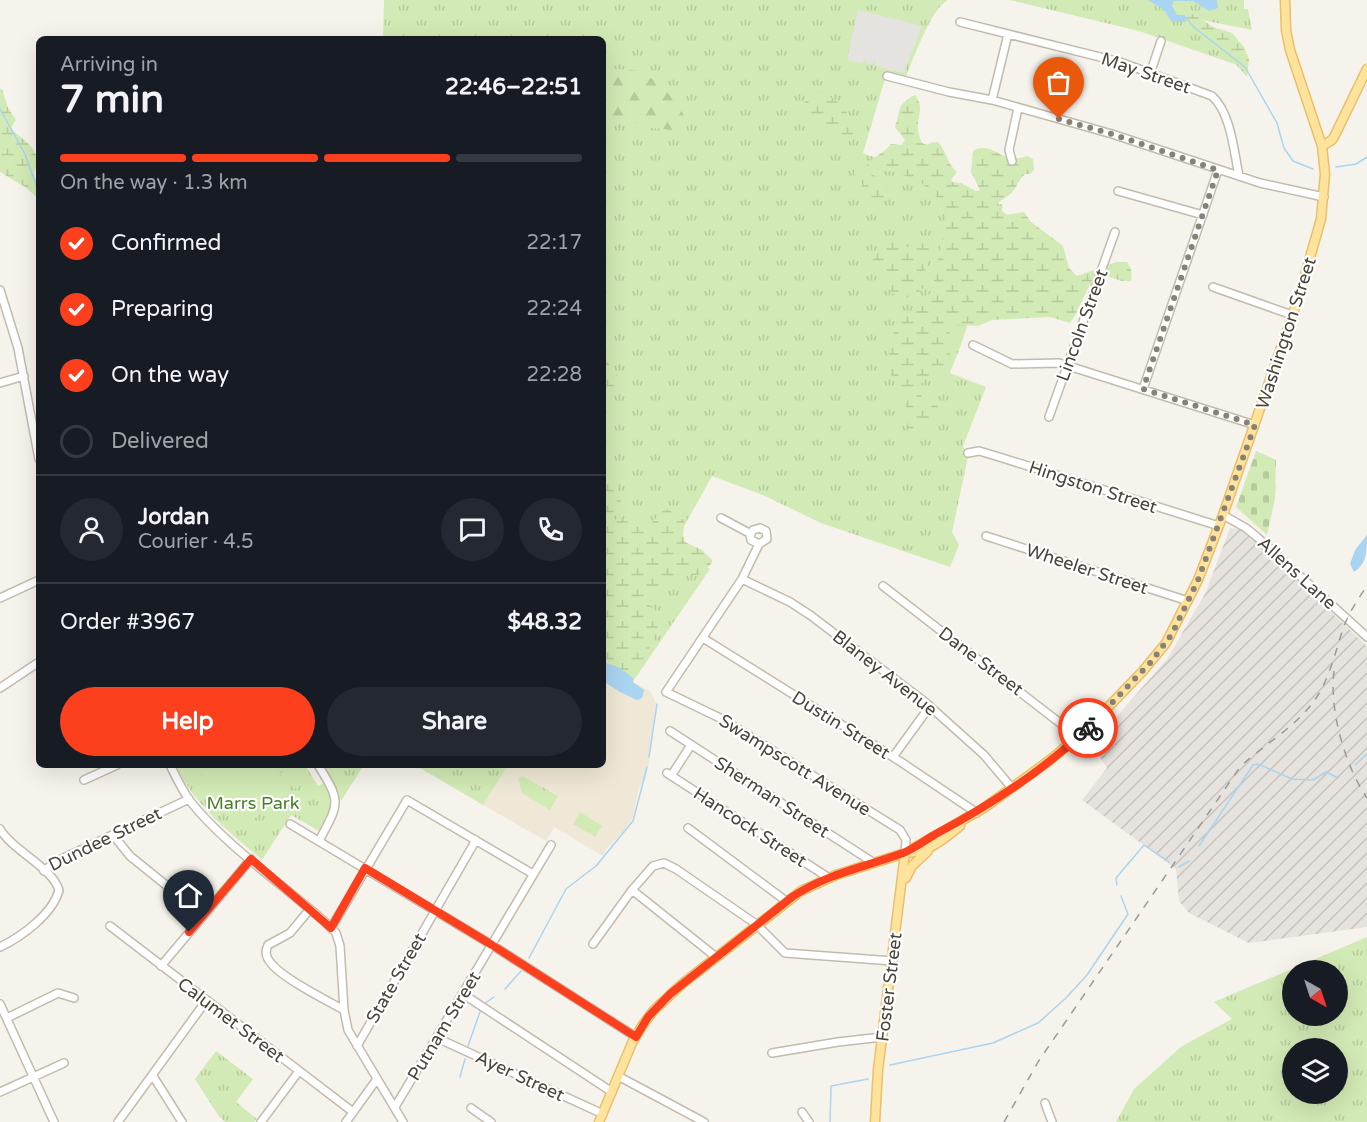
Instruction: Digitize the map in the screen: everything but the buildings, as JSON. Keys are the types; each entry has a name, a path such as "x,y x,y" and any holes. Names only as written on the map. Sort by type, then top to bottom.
{"main road":[{"name":"Washington Street","path":"905,853 917,853 937,844 1078,737 1106,711 1159,653 1188,601 1223,515 1255,425 1318,234 1324,197 1325,174 1322,146 1290,50 1286,30 1285,0"},
{"path":"1322,146 1332,140 1335,135 1361,86 1367,69"},
{"name":"Washington Street","path":"601,1118 636,1037 648,1017 666,998 756,924 801,891 829,878 905,853 977,813"},
{"path":"902,890 912,866 937,844"},
{"name":"Foster Street","path":"875,1122 876,1088 905,853"}],"street":[{"name":"May Street","path":"960,22 1120,62 1207,93 1220,104 1225,115 1239,177"},
{"path":"992,100 1008,34"},
{"path":"1150,74 1161,41"},
{"path":"887,76 992,100 1112,134 1239,177 1324,197"},
{"path":"1012,161 1009,150 1018,108"},
{"path":"1143,389 1218,170"},
{"path":"1118,191 1203,215"},
{"name":"Lincoln Street","path":"1049,417 1115,232"},
{"path":"1213,287 1292,315"},
{"path":"0,290 4,314 17,344 36,442"},
{"path":"973,345 1012,364 1059,363 1255,425"},
{"path":"0,383 24,376"},
{"name":"Hingston Street","path":"968,453 979,452 996,456 1218,526"},
{"name":"Allens Lane","path":"1223,515 1257,537 1367,638"},
{"path":"721,518 751,534"},
{"path":"703,638 742,579 759,544 767,539 766,531 760,528 753,530 751,534 752,540 759,544"},
{"name":"Wheeler Street","path":"986,536 1188,601"},
{"name":"Blaney Avenue","path":"742,579 790,602 810,615 930,706 984,755 1012,788"},
{"path":"0,598 36,580"},
{"name":"Dane Street","path":"883,586 1078,737"},
{"name":"Swampscott Avenue","path":"703,638 666,692 722,719 900,831 906,840 905,853"},
{"name":"Dustin Street","path":"703,638 893,757 977,813"},
{"path":"0,688 36,664"},
{"path":"893,757 930,706"},
{"name":"Sherman Street","path":"670,731 777,798 874,863"},
{"name":"Hancock Street","path":"691,745 669,775 829,878"},
{"path":"84,780 110,768"},
{"path":"172,768 189,799 212,824 331,928 339,940 342,952 344,1010 348,1030 404,1122"},
{"path":"320,768 329,783 336,805 320,841"},
{"name":"Dundee Street","path":"0,829 10,843 44,871 55,862 189,799"},
{"path":"331,928 407,800 533,874"},
{"path":"290,824 492,945 636,1037"},
{"path":"688,828 786,901"},
{"path":"114,835 130,856 203,915"},
{"name":"State Street","path":"357,1046 476,840"},
{"name":"Putnam Street","path":"395,1107 550,845"},
{"path":"161,966 251,859"},
{"path":"593,944 632,890 653,866 664,863 756,924 777,947 789,954 892,961"},
{"path":"0,947 29,931 57,897 58,886 44,871"},
{"path":"632,890 716,957"},
{"path":"310,909 290,933 268,945 267,958 275,967 301,986 344,1010"},
{"name":"Calumet Street","path":"110,926 353,1112"},
{"path":"7,1018 58,993 74,998"},
{"path":"463,994 612,1092"},
{"path":"118,1122 206,1001"},
{"path":"0,1004 54,1122"},
{"path":"772,1053 882,1037"},
{"name":"Ayer Street","path":"436,1038 601,1118"},
{"path":"0,1092 64,1064"},
{"path":"261,1122 299,1071"},
{"path":"153,1076 182,1122"},
{"path":"618,1077 704,1122"},
{"path":"346,1122 377,1079"},
{"path":"1045,1102 1052,1122"},
{"path":"471,1108 491,1122"},
{"path":"802,1112 809,1122"}],"shaded area":[{"path":"858,10 922,26 904,73 875,66 875,60 872,65 866,63 865,58 862,63 847,60"},
{"path":"1230,528 1244,530 1367,646 1367,927 1249,943 1189,913 1179,901 1176,869 1082,800 1107,768 1092,745 1167,659 1205,594"},
{"path":"606,668 650,691 657,705 645,780 639,787 633,817 626,829 606,849 603,856 554,827 546,841 483,805 506,768 606,768"}],"green space":[{"path":"384,0 948,0 941,5 929,23 906,76 887,72 863,153 1003,205 966,332 950,373 986,387 963,446 968,457 952,532 959,545 950,567 821,523 765,496 712,476 672,548 710,569 632,683 606,668 606,36 383,36"},
{"path":"1010,0 1244,0 1244,9 1248,9 1252,30 1187,17 1243,67 1139,31"},
{"path":"1194,14 1213,27 1232,33 1244,47 1249,59 1247,77 1209,37 1186,22 1185,15"},
{"path":"606,70 631,70 647,75 667,92 678,105 685,119 676,129 671,130 644,127 629,120 606,115"},
{"path":"0,89 2,89 8,108 16,120 11,128 32,148 36,156 34,175 36,196 0,172"},
{"path":"820,92 831,97 848,114 848,125 854,136 849,140 846,148 806,115 804,108 806,100 811,95"},
{"path":"915,95 920,104 918,128 921,141 927,145 938,142 957,172 952,182 961,183 976,191 980,190 971,172 973,151 978,148 988,149 1007,157 1027,156 1033,159 1034,170 1030,174 1025,174 1011,193 996,206 1007,215 1024,212 1031,222 1063,246 1069,268 1077,276 1116,262 1127,262 1132,276 1131,281 1122,281 1096,276 1070,323 1050,317 992,320 978,326 948,324 935,329 938,335 950,331 948,343 951,359 948,370 943,375 930,376 923,380 919,388 922,395 927,402 937,405 939,409 928,425 911,431 908,430 908,411 888,368 890,338 901,322 932,291 947,215 938,199 919,182 903,175 866,166 891,144 901,145 905,140 895,127 901,105"},
{"path":"856,169 881,178 887,185 884,195 886,200 875,206 867,203 862,192 862,182 854,173"},
{"path":"884,240 908,247 928,242 930,256 922,276 924,287 910,297 898,297 893,294 881,273 871,272 873,259"},
{"path":"606,360 622,382 618,394 606,398"},
{"path":"1256,451 1276,460 1275,499 1267,535 1236,507"},
{"path":"606,474 615,482 621,501 608,523 613,525 619,514 624,520 644,530 665,509 671,511 677,519 685,519 683,534 685,542 702,550 712,560 701,574 684,575 661,586 650,606 659,617 659,622 640,667 633,678 620,668 606,663"},
{"name":"Marrs Park","path":"177,768 307,768 318,786 324,783 333,804 319,831 291,815 262,860 203,806"},
{"path":"197,768 279,768 278,781 267,794 269,796 264,806 258,815 241,830"},
{"path":"286,768 294,768 306,779 296,789 280,774"},
{"path":"323,768 362,768 341,801"},
{"path":"420,768 506,768 483,805"},
{"path":"522,776 558,796 550,810 522,793 518,779"},
{"path":"580,812 602,826 595,837 573,824"},
{"path":"1367,937 1367,1122 1116,1122 1134,1089 1182,1046 1232,1019 1214,1002 1282,973 1282,1026 1348,1026 1348,960 1313,960"},
{"path":"216,1051 253,1079 236,1102 257,1119 254,1122 225,1122 195,1079"},
{"path":"1314,1110 1318,1122 1274,1122"}],"water":[{"path":"1148,0 1217,0 1218,8 1209,11 1193,1 1174,1 1172,6 1177,15 1185,15 1186,22 1172,22 1164,10"},
{"path":"1367,535 1364,561 1354,572 1350,564 1355,550"},
{"path":"606,663 620,668 644,690 642,698 637,700 606,683"}],"waterway":[{"path":"1185,17 1195,28 1245,67 1277,123 1284,148 1293,161 1313,169"},
{"path":"0,109 25,154 36,185"},
{"path":"1336,167 1356,164 1367,157"},
{"path":"649,757 657,704"},
{"path":"1355,765 1367,754"},
{"path":"1199,846 1253,765 1258,764 1292,779 1313,780 1326,772 1338,778"},
{"path":"529,958 566,889 596,866 633,821 647,767"},
{"path":"1117,885 1116,878 1144,845 1169,862"},
{"path":"1179,867 1189,861"},
{"path":"890,1065 993,1043 1038,1023 1087,975 1128,914 1121,896"},
{"path":"505,989 521,971"},
{"path":"484,1004 494,997"},
{"path":"468,1046 481,1009"},
{"path":"460,1077 465,1059"},
{"path":"830,1122 831,1086 868,1079"}],"railway":[{"path":"1004,1122 1038,1062 1240,767 1292,725 1318,695 1330,670 1346,621 1367,586"},
{"path":"1334,671 1334,703 1340,737 1352,770 1367,798"}],"way so far":[{"path":"1059,119 1112,134 1218,170 1143,389 1255,425 1198,580 1172,634 1151,662 1088,728"}],"route":[{"path":"189,932 251,859 331,928 365,868 544,977 636,1037 648,1017 670,994 792,897 836,875 905,853 977,813 1050,760 1088,728"}]}
